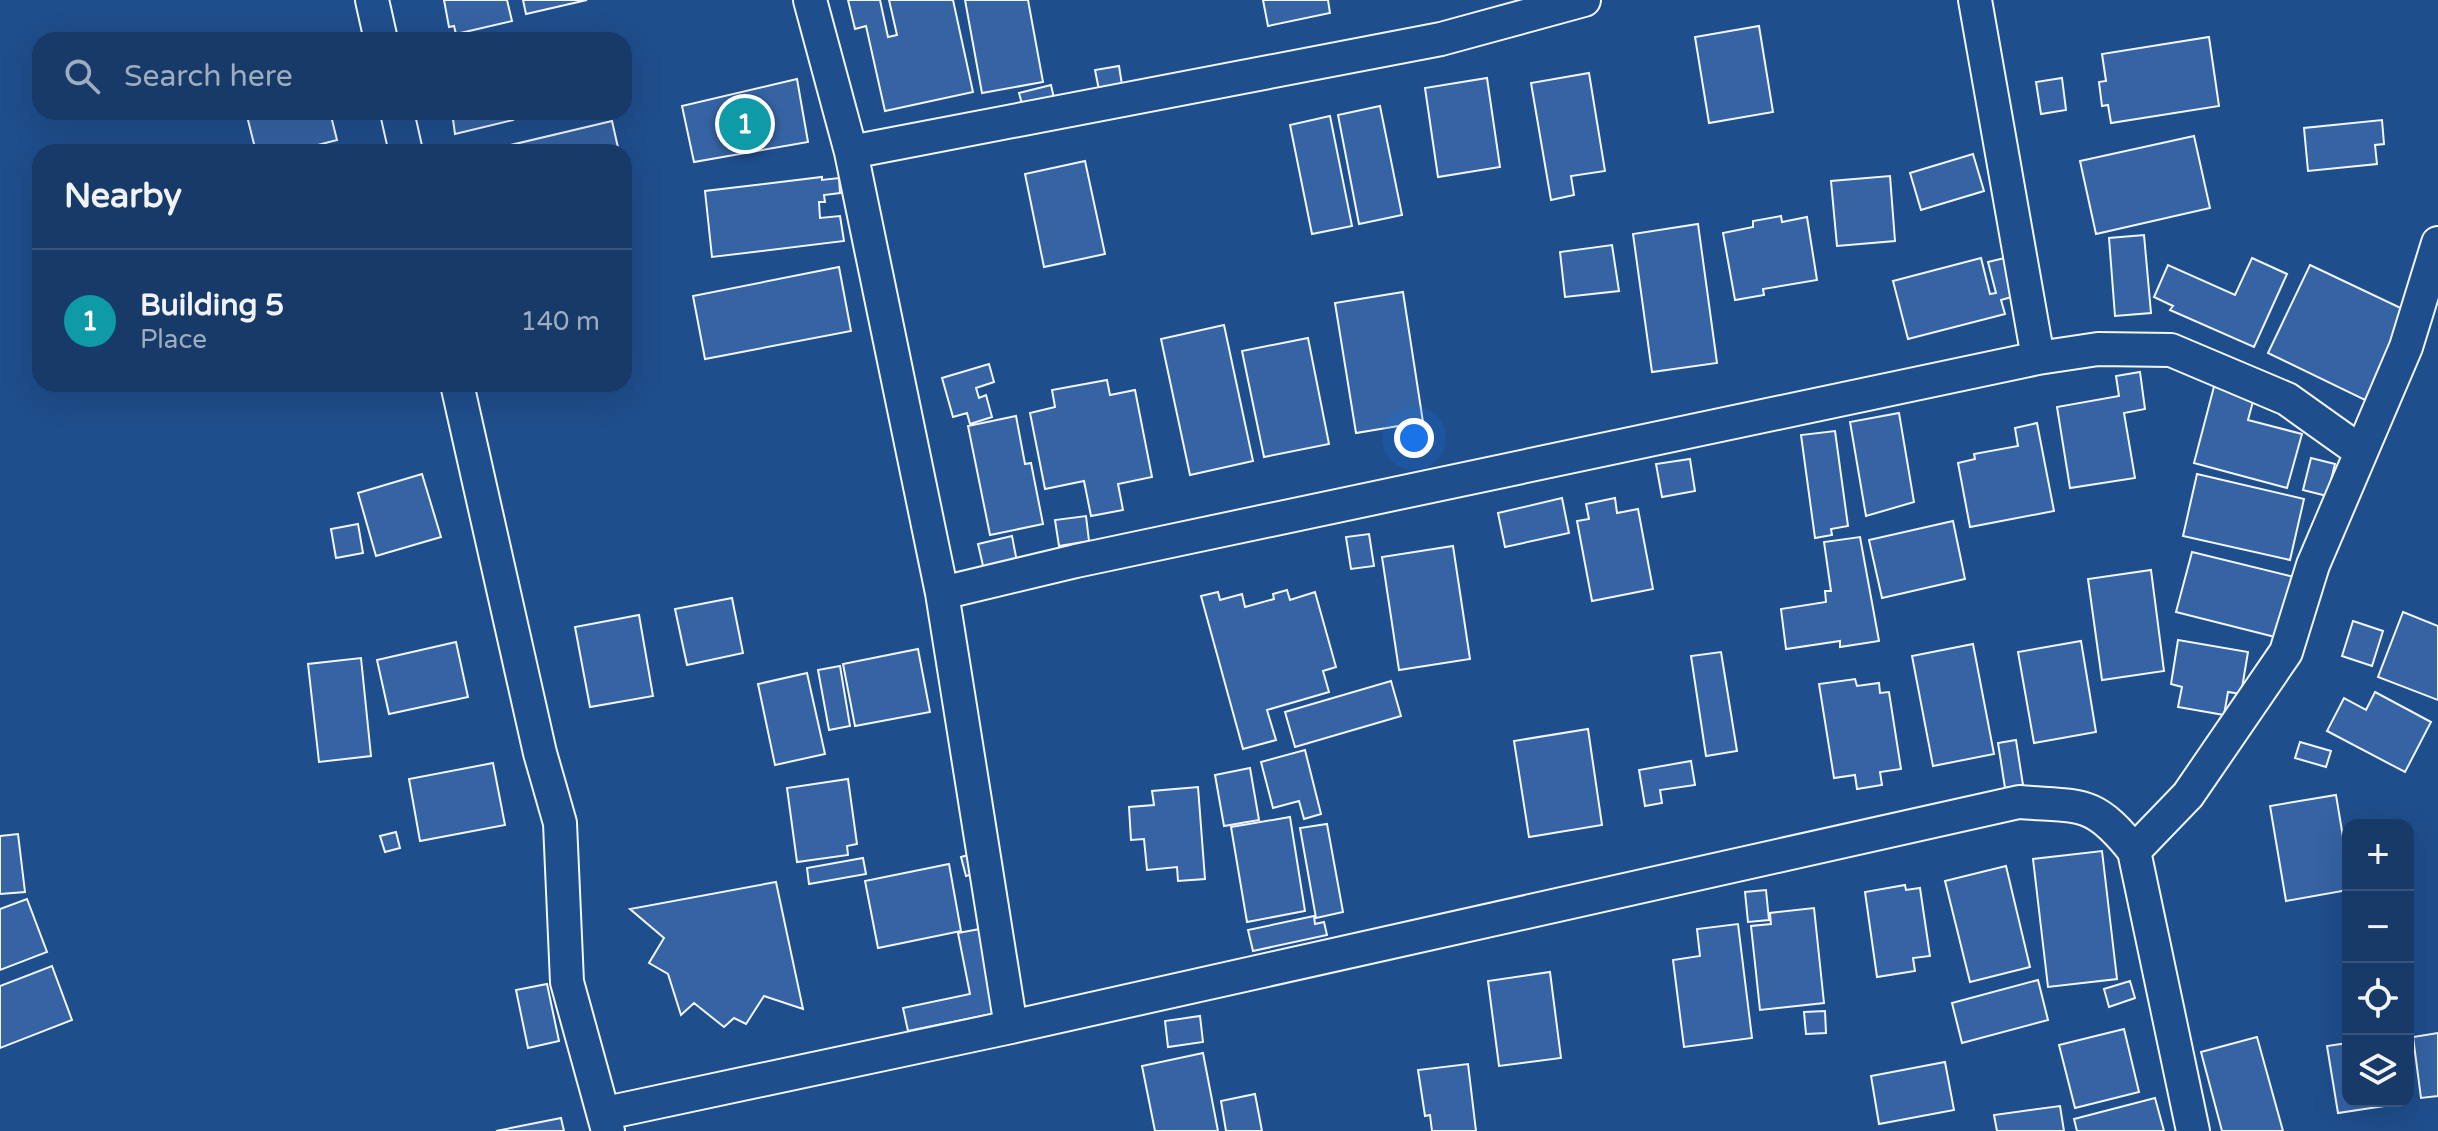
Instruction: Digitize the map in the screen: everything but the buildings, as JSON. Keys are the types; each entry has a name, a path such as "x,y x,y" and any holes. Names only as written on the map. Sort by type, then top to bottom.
{"street":[{"path":"372,0 379,32"},
{"path":"810,0 851,152 942,593 1011,1027"},
{"path":"851,152 1441,39 1584,0"},
{"path":"1975,0 2038,358"},
{"path":"399,120 404,144"},
{"path":"2134,851 2188,795 2286,652 2313,565 2406,347 2438,243"},
{"path":"942,593 1076,561 2038,358 2098,349 2171,350 2287,399 2360,451"},
{"path":"459,392 540,753 560,823 567,982 607,1122 1011,1027 2019,802 2083,807 2109,820 2134,851 2193,1131"}],"place":[{"name":"Building 5","path":"745,124"}]}
